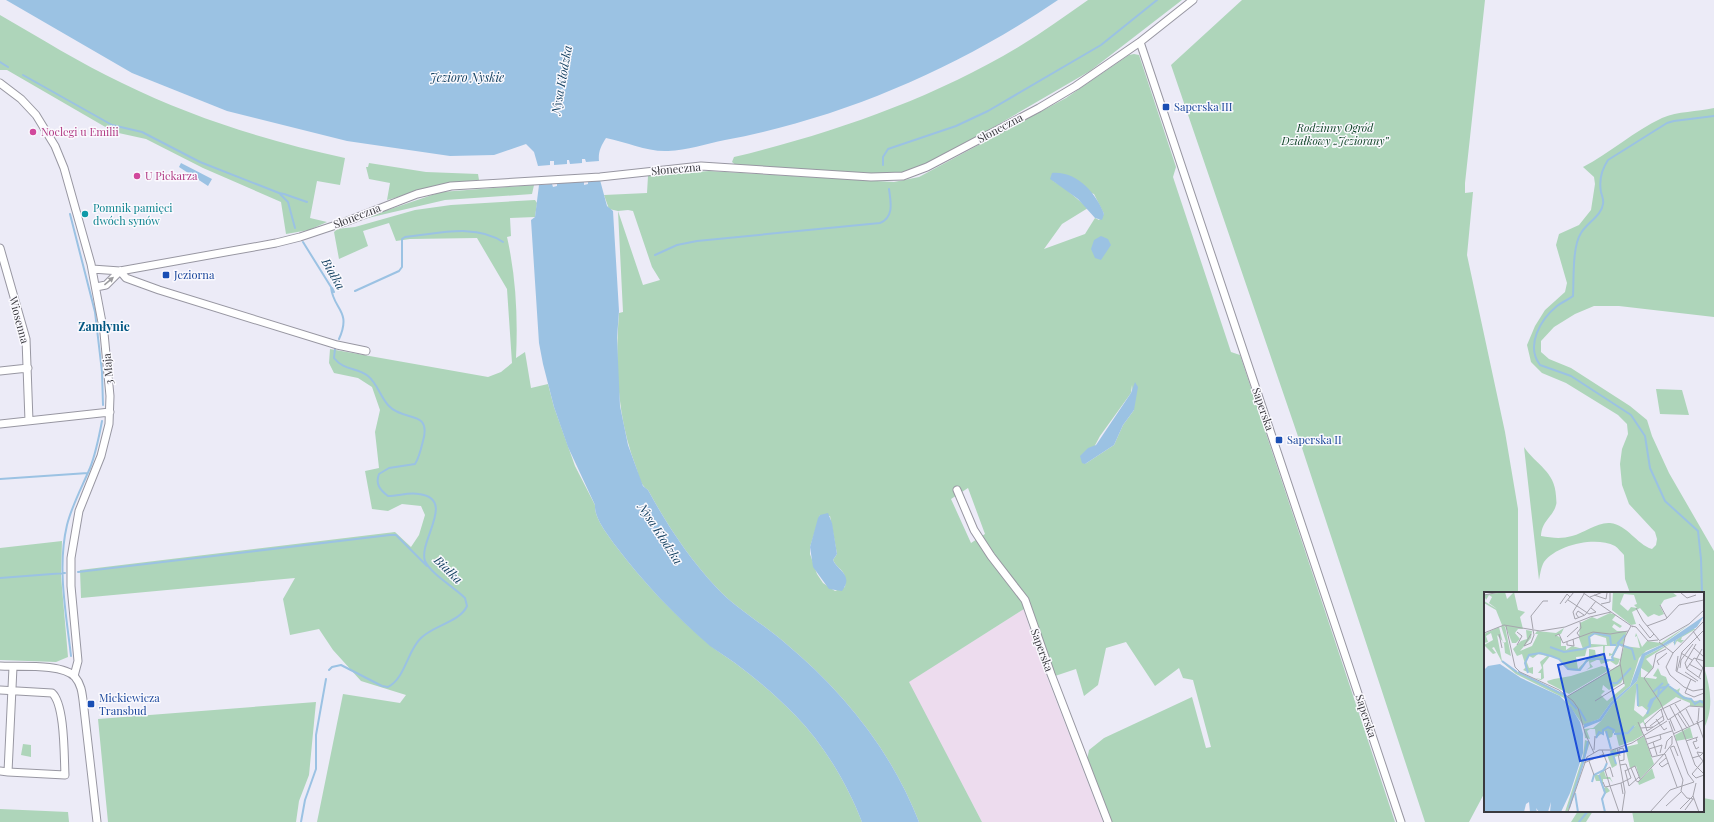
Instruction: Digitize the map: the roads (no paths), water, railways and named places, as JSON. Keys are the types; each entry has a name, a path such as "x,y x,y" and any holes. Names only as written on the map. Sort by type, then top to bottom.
{"street":[{"name":"Słoneczna","path":"92,269 120,271 174,260 255,248 300,237 417,194 451,186 600,177 701,166 871,177 903,176 927,167 1039,108 1076,86 1140,42 1193,0"},
{"name":"Saperska","path":"1140,42 1401,822"},
{"name":"3 Maja","path":"0,83 21,99 36,115 56,146 64,168 92,269 108,366 110,412 103,450 79,512 72,541 70,572 78,661 74,676"},
{"name":"Wiosenna","path":"0,248 26,339 30,421"},
{"path":"96,287 106,285 120,271 126,278 159,290 337,345 366,351"},
{"path":"0,371 28,368"},
{"path":"0,424 110,412"},
{"name":"Saperska","path":"957,490 978,536 991,556 1025,600 1051,674 1108,822"},
{"path":"0,666 62,669 74,676 81,686 97,822"},
{"path":"8,772 13,667"},
{"path":"0,690 52,693 55,695 60,712 65,774 0,771"}],"water":[{"name":"Jezioro Nyskie","path":"6,0 1058,0 1020,25 940,68 856,104 813,118 696,147 668,151 652,150 606,138 600,149 599,161 586,162 585,159 582,159 582,163 570,164 569,160 567,160 567,164 554,165 554,161 550,161 550,165 538,166 534,152 526,144 494,155 450,156 347,141 227,111 132,73"},
{"path":"181,163 212,179 208,186 179,167"},
{"path":"1052,173 1061,173 1070,176 1091,191 1104,214 1102,220 1095,218 1078,199 1050,179"},
{"name":"Nysa Kłodzka","path":"600,180 607,206 613,211 619,311 617,338 620,406 628,445 643,486 648,490 663,516 688,553 723,595 776,635 806,661 863,723 880,746 894,770 908,796 919,822 862,822 856,807 834,765 806,727 766,688 735,663 710,646 672,611 626,559 599,521 595,510 595,505 568,447 554,407 543,364 539,343 531,220 535,217 539,185 552,184 553,187 557,186 557,183 584,181 584,185 588,184 588,181"},
{"path":"1101,236 1108,239 1111,245 1101,260 1095,258 1091,249 1094,240"},
{"path":"1135,382 1138,387 1134,410 1123,425 1114,445 1085,464 1082,463 1080,456 1088,448 1096,445 1131,393"},
{"path":"828,513 832,523 837,554 833,560 846,577 845,586 842,591 829,589 813,567 810,547 818,518 820,515"}],"waterway":[{"path":"883,165 883,157 888,149 956,126 988,111 1101,45 1157,0"},
{"path":"0,62 8,67"},
{"path":"23,75 112,125 142,132 200,162 279,193 307,202"},
{"path":"1702,592 1698,531 1665,501 1650,468 1645,436 1631,415 1571,376 1540,365 1534,349 1537,333 1545,318 1557,306 1573,296 1576,246 1581,233 1602,208 1603,201 1600,188 1601,179 1604,167 1608,160 1667,123 1714,116"},
{"path":"655,255 677,245 697,241 880,223 888,217 890,213 891,204 889,189"},
{"name":"Białka","path":"280,194 288,202 295,228"},
{"path":"70,214 95,312 102,372 103,405"},
{"path":"355,291 399,271 402,267 402,239 405,237 443,232 468,231 492,236 503,242"},
{"name":"Białka","path":"303,242 331,287 332,295 343,316 344,322 339,339"},
{"name":"Białka","path":"332,288 334,292"},
{"name":"Białka","path":"329,670 332,667 341,665 382,686 388,687 394,683 403,671 416,643 426,634 459,616 467,606 465,598 437,576 425,561 424,553 426,543 436,512 435,504 430,497 411,493 388,496 378,484 379,474 389,468 415,464 423,441 425,431 423,424 420,420 401,414 389,406 368,376 364,373 342,365 334,358 335,349"},
{"path":"71,656 63,590 64,541 72,510 94,457 102,421"},
{"path":"0,479 88,473"},
{"path":"78,572 390,535 396,535 427,566"},
{"path":"0,578 65,573"},
{"name":"Białka","path":"301,822 305,800 316,769 316,735 326,679"},
{"path":"1579,822 1587,812"}],"place":[{"name":"Saperska III","path":"1166,107"},
{"name":"Noclegi u Emilii","path":"33,132"},
{"name":"U Piekarza","path":"137,176"},
{"name":"Pomnik pamięci dwóch synów","path":"85,214"},
{"name":"Jeziorna","path":"166,275"},
{"name":"Saperska II","path":"1279,440"},
{"name":"Mickiewicza Transbud","path":"91,704"}],"district":[{"name":"Zamłynie","path":"104,327"}],"park label":[{"name":"Rodzinny Ogród Działkowy „Jeziorany”","path":"1335,134"}]}
